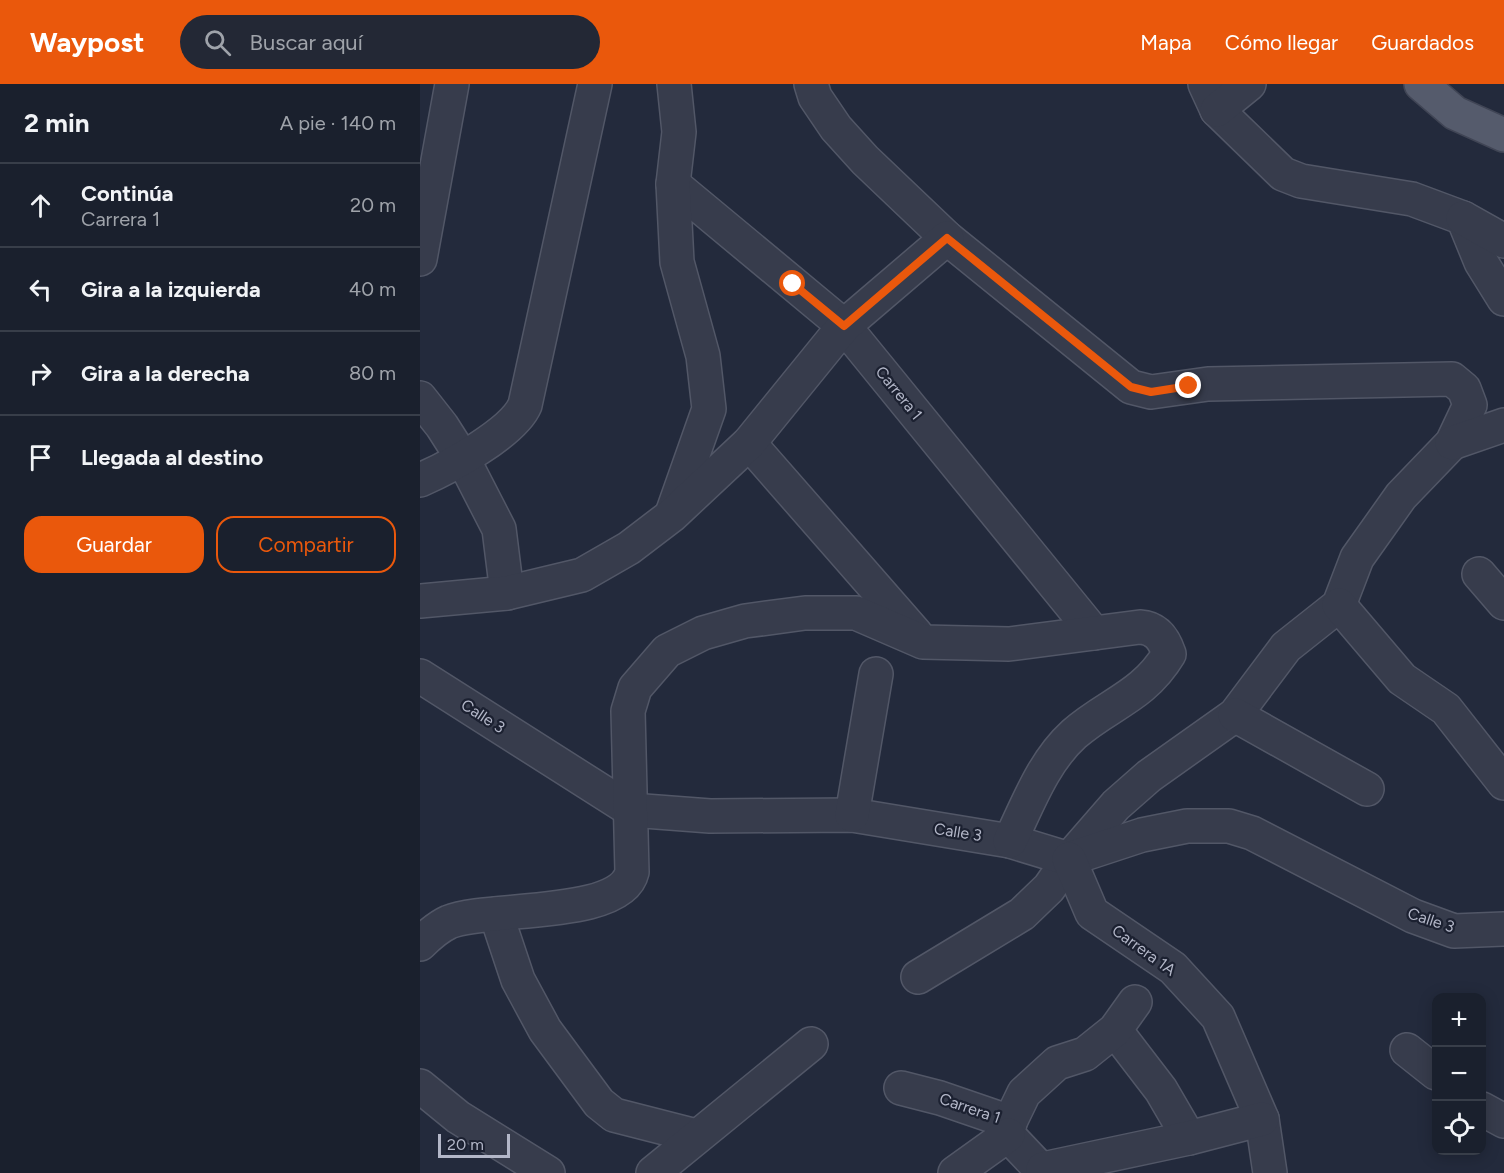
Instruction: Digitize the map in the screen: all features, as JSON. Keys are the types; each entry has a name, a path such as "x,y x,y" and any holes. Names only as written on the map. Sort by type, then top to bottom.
{"main road":[{"path":"1421,84 1455,113 1504,135"}],"street":[{"path":"420,259 452,84"},
{"path":"420,480 463,459 518,417 525,405 595,84"},
{"path":"671,516 710,409 703,356 678,262 674,184 679,132 674,84"},
{"path":"811,84 815,97 836,128 865,160 947,238 1131,387 1151,392 1208,384 1452,379 1464,389 1470,405 1452,443 1401,496 1357,558 1339,605 1286,647 1235,715 1149,776 1116,805 1069,859 1049,888 1022,914 918,977"},
{"path":"1249,84 1211,97 1283,174 1301,181 1412,199 1463,218 1504,241"},
{"name":"Carrera 1","path":"674,184 844,326 1094,633"},
{"path":"1463,218 1481,262 1504,299"},
{"path":"420,602 507,593 582,575 629,548 671,516 749,443 844,326 947,238"},
{"path":"420,398 442,426 463,459 499,529 507,593"},
{"path":"1452,443 1504,425"},
{"path":"749,443 923,642"},
{"path":"1479,574 1504,603"},
{"path":"1339,605 1402,679 1446,709 1504,783"},
{"path":"420,944 450,922 496,914 563,907 622,889 630,881 633,872 628,711 635,687 667,651 704,633 745,621 805,613 856,613 923,642 1010,644 1149,627 1159,634 1169,654 1147,684 1110,711 1087,723 1049,760 1010,841"},
{"path":"852,815 876,674"},
{"name":"Calle 3","path":"420,676 631,810 710,816 852,815 1010,841 1069,859 1142,835 1187,826 1229,826 1252,833 1413,916 1454,931 1504,929"},
{"path":"1235,715 1367,789"},
{"name":"Carrera 1A","path":"1069,859 1092,913 1173,968 1218,1017 1262,1119 1270,1173"},
{"path":"496,914 518,980 545,1030 599,1103 614,1115 696,1136"},
{"path":"955,1173 1009,1128 1024,1093 1057,1063 1085,1053 1115,1030 1135,1002"},
{"path":"1115,1030 1161,1090 1189,1138"},
{"path":"653,1173 811,1044"},
{"path":"1407,1050 1432,1069"},
{"path":"422,1081 458,1117 548,1173"},
{"name":"Carrera 1","path":"901,1088 940,1098 1009,1128 1044,1171"},
{"path":"1486,1111 1504,1121"},
{"path":"1044,1171 1262,1119"}],"route":[{"path":"793,284 844,326 947,238 1131,387 1151,392 1189,386"}]}
